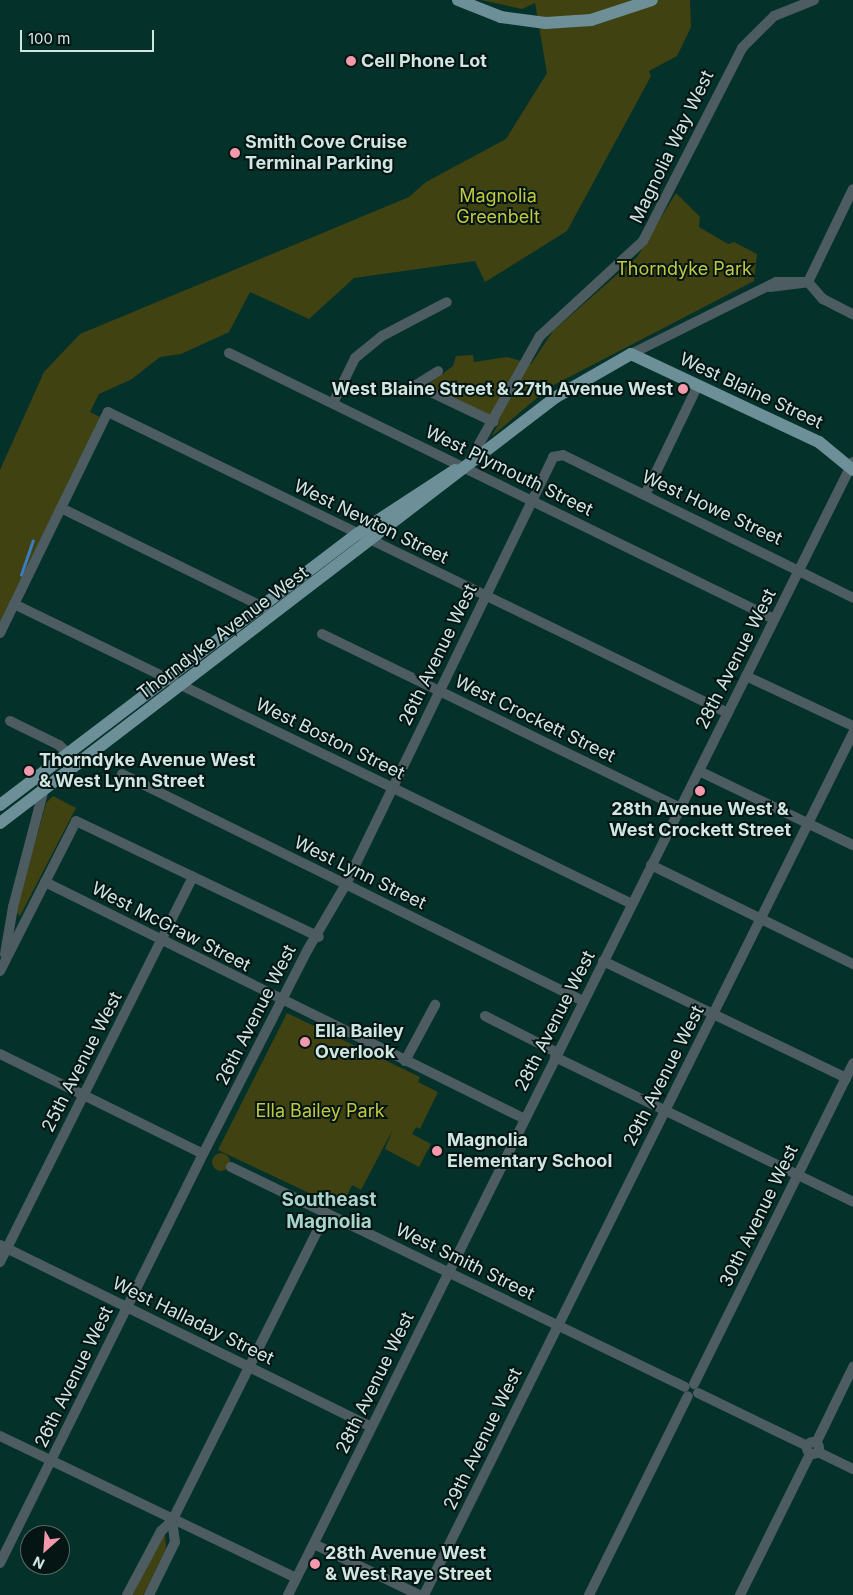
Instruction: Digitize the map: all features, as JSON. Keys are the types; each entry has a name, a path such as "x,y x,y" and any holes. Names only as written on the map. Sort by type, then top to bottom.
{"main road":[{"path":"458,0 501,17 546,24 591,20 652,0"},
{"name":"West Blaine Street","path":"631,354 819,442 852,466"},
{"name":"Thorndyke Avenue West","path":"0,823 373,541 464,467 556,397 631,354"},
{"name":"Thorndyke Avenue West","path":"0,805 357,534 464,467"}],"street":[{"name":"Magnolia Way West","path":"464,467 494,422 546,328 643,240 742,48 774,16 814,0"},
{"path":"853,189 808,282 823,299 853,314"},
{"name":"Thorndyke Avenue West","path":"631,354 764,287 808,282"},
{"path":"333,403 355,358 382,336 447,302"},
{"name":"West Plymouth Street","path":"229,353 532,499 774,619"},
{"path":"438,372 416,385 494,422"},
{"path":"645,495 698,385"},
{"name":"West Newton Street","path":"61,508 108,412 728,713"},
{"name":"West Howe Street","path":"554,456 563,455 791,563 798,571 853,598"},
{"name":"26th Avenue West","path":"0,1563 203,1154 308,949 319,937 346,884 554,456"},
{"name":"28th Avenue West","path":"288,1595 448,1271 852,466"},
{"path":"0,633 61,508 276,614"},
{"name":"West Boston Street","path":"14,604 632,904"},
{"name":"West Crockett Street","path":"322,634 680,808"},
{"path":"746,676 853,726"},
{"path":"10,721 68,753 80,763"},
{"name":"29th Avenue West","path":"424,1595 853,733"},
{"path":"698,771 853,845"},
{"name":"West Lynn Street","path":"122,774 583,1001"},
{"path":"1,966 13,907 44,789 39,775"},
{"path":"1,966 76,821 319,937"},
{"path":"652,865 853,964"},
{"name":"25th Avenue West","path":"0,1262 3,1247 83,1095 194,876"},
{"name":"West McGraw Street","path":"45,882 282,1001 525,1119"},
{"path":"604,961 846,1078"},
{"path":"405,1061 435,1005"},
{"path":"485,1016 665,1111 853,1202"},
{"path":"0,1054 203,1154"},
{"name":"30th Avenue West","path":"589,1595 853,1063"},
{"name":"West Smith Street","path":"231,1166 853,1469"},
{"path":"127,1595 161,1531 172,1521 326,1213"},
{"name":"West Halladay Street","path":"3,1247 371,1426"},
{"path":"740,1595 853,1367"},
{"path":"0,1436 172,1521 296,1578"},
{"path":"149,1595 174,1542 172,1521"},
{"path":"314,1544 419,1595"}],"green space":[{"name":"Magnolia Greenbelt","path":"481,0 690,0 691,27 677,56 649,71 651,76 567,231 485,282 475,261 354,278 309,319 250,292 229,332 181,354 160,357 132,379 99,394 90,412 100,417 0,622 0,470 44,372 80,334 409,197 426,182 506,139 547,73 535,3 522,9"},
{"name":"Thorndyke Park","path":"676,193 700,217 699,227 728,244 734,242 757,254 754,281 550,387 491,437 500,422 426,386 453,366 456,356 473,355 474,362 507,357 531,364 553,331 637,257"},
{"path":"53,796 76,808 20,916 16,912 46,803"},
{"name":"Ella Bailey Park","path":"287,1013 420,1077 418,1082 438,1092 420,1129 416,1127 412,1134 431,1144 419,1167 385,1149 393,1129 361,1190 352,1185 341,1208 218,1150"},
{"path":"221,1153 227,1156 230,1162 227,1168 221,1171 215,1168 212,1162 215,1156"},
{"path":"165,1532 166,1549 143,1595 133,1595"}],"waterway":[{"path":"21,575 33,541"}],"place":[{"name":"Cell Phone Lot","path":"351,61"},
{"name":"Smith Cove Cruise Terminal Parking","path":"235,153"},
{"name":"West Blaine Street & 27th Avenue West","path":"683,389"},
{"name":"Thorndyke Avenue West & West Lynn Street","path":"29,771"},
{"name":"28th Avenue West & West Crockett Street","path":"700,791"},
{"name":"Ella Bailey Overlook","path":"305,1042"},
{"name":"Magnolia Elementary School","path":"437,1151"},
{"name":"28th Avenue West & West Raye Street","path":"315,1564"}],"district":[{"name":"Southeast Magnolia","path":"329,1211"}]}
